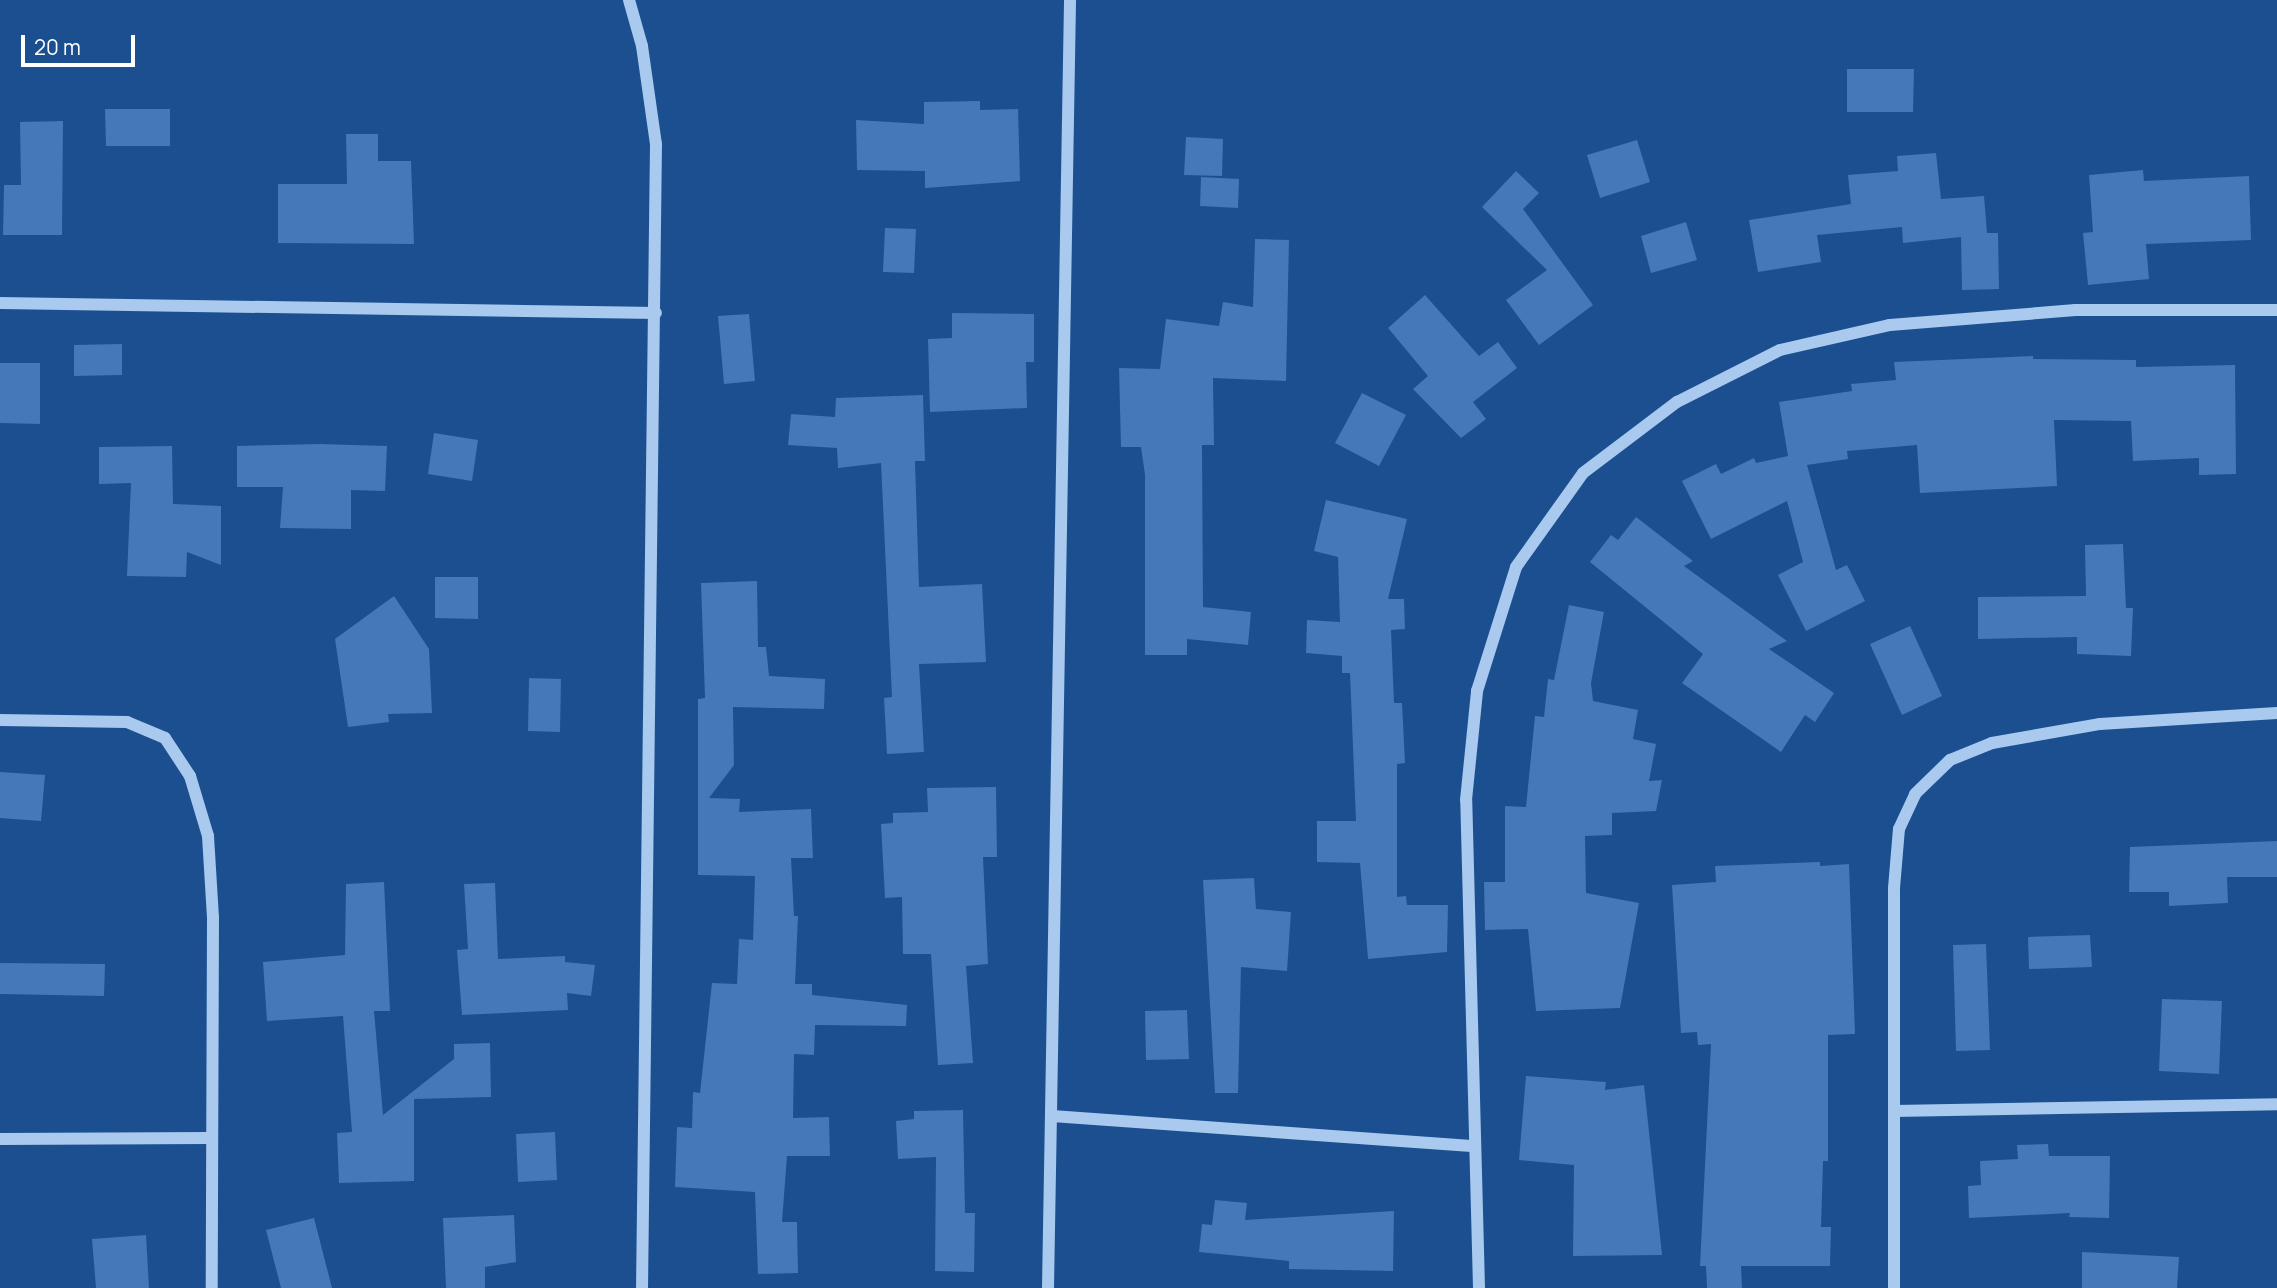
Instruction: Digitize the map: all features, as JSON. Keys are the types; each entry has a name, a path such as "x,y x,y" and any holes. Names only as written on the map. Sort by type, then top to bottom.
{"street":[{"path":"629,0 642,46 656,144 642,1288"},
{"path":"1048,1288 1070,0"},
{"path":"0,303 656,313"},
{"path":"1479,1288 1466,800 1477,691 1516,567 1583,473 1677,402 1780,350 1890,325 2075,310 2277,310"},
{"path":"1894,1288 1894,888 1899,829 1915,794 1931,775 1950,760 1992,743 2100,724 2277,713"},
{"path":"0,720 127,722 165,738 190,776 208,836 213,917 210,1138 212,1288"},
{"path":"1894,1111 2277,1104"},
{"path":"1052,1116 1475,1146"},
{"path":"0,1139 210,1138"}],"building":[{"path":"1847,69 1914,69 1913,112 1847,112"},
{"path":"980,101 980,110 1018,109 1020,181 925,188 925,171 857,170 856,120 924,124 924,102"},
{"path":"105,109 170,109 170,146 106,146"},
{"path":"63,121 62,235 3,235 4,185 21,185 20,122"},
{"path":"346,134 378,134 378,161 411,161 414,244 278,243 278,184 347,184"},
{"path":"1186,137 1223,139 1222,176 1184,175"},
{"path":"1637,140 1650,182 1600,198 1587,155"},
{"path":"1936,153 1941,199 1984,196 1987,233 1998,233 1999,289 1962,290 1961,237 1903,243 1902,227 1817,235 1821,262 1758,272 1749,220 1851,204 1848,175 1898,171 1897,156"},
{"path":"2143,170 2144,181 2249,176 2251,240 2146,244 2149,279 2088,285 2083,233 2093,232 2089,175"},
{"path":"1516,171 1539,193 1523,209 1593,305 1539,345 1506,300 1547,270 1482,207"},
{"path":"1201,177 1239,179 1238,208 1200,206"},
{"path":"1686,222 1697,260 1651,273 1641,236"},
{"path":"885,228 916,229 914,273 883,272"},
{"path":"1255,239 1289,240 1286,381 1213,378 1214,445 1202,445 1203,607 1251,612 1248,645 1187,639 1187,655 1145,655 1145,475 1141,447 1121,447 1119,368 1160,369 1166,319 1219,326 1223,302 1253,307"},
{"path":"1425,295 1479,356 1498,342 1517,368 1473,402 1486,419 1461,438 1413,389 1428,376 1388,328"},
{"path":"952,313 1034,314 1034,362 1026,362 1027,408 930,412 928,339 952,338"},
{"path":"749,314 755,381 724,384 718,316"},
{"path":"122,344 122,375 74,376 74,345"},
{"path":"2033,356 2033,359 2136,360 2136,367 2235,365 2236,474 2199,475 2199,458 2133,461 2131,421 2054,420 2057,486 1920,493 1917,445 1847,451 1848,459 1807,465 1836,570 1847,565 1865,601 1806,631 1778,575 1803,562 1787,501 1711,539 1682,481 1716,464 1721,474 1754,458 1756,463 1788,456 1779,402 1852,391 1851,384 1896,380 1894,362"},
{"path":"0,363 40,363 40,424 0,423"},
{"path":"1362,393 1406,415 1379,466 1335,443"},
{"path":"923,395 925,461 915,461 919,587 982,584 986,662 919,664 924,752 887,754 884,698 892,697 881,463 838,468 837,448 788,445 791,414 835,417 836,398"},
{"path":"434,433 478,440 472,481 428,474"},
{"path":"172,446 173,504 221,506 221,565 187,552 186,577 127,576 131,483 99,484 99,447"},
{"path":"237,446 387,446 385,491 351,490 351,529 280,528 283,487 237,487"},
{"path":"1326,500 1407,519 1388,599 1404,599 1405,629 1391,630 1394,703 1402,703 1405,763 1397,764 1397,897 1406,896 1407,905 1448,905 1447,952 1368,959 1360,863 1317,862 1317,821 1356,821 1350,673 1342,673 1342,656 1306,653 1307,620 1340,622 1338,557 1314,551"},
{"path":"1636,517 1693,561 1684,566 1787,641 1769,649 1834,693 1815,722 1805,715 1781,752 1682,683 1703,654 1590,562 1611,535 1618,540"},
{"path":"2123,544 2126,608 2133,608 2131,656 2077,654 2077,637 1978,639 1978,597 2086,596 2085,545"},
{"path":"435,577 478,577 478,619 435,618"},
{"path":"757,581 758,647 766,647 769,676 825,679 824,709 733,707 734,765 709,798 740,799 739,812 811,809 813,858 791,858 794,916 798,916 795,984 812,984 812,995 907,1005 906,1026 815,1025 814,1055 794,1054 793,1118 829,1117 830,1156 787,1156 782,1222 797,1222 798,1273 758,1274 755,1192 675,1187 677,1127 692,1128 693,1092 700,1093 712,983 737,984 739,939 753,940 755,876 698,875 698,699 705,698 701,583"},
{"path":"394,596 429,649 432,713 388,714 389,722 348,727 335,639"},
{"path":"1569,605 1604,612 1591,683 1593,701 1638,710 1633,739 1656,744 1649,781 1662,780 1656,811 1612,813 1612,835 1585,836 1586,893 1639,903 1620,1008 1536,1011 1528,929 1485,930 1484,882 1505,882 1505,806 1526,807 1535,716 1544,717 1548,679 1554,680"},
{"path":"1910,626 1942,696 1902,715 1870,644"},
{"path":"529,678 561,679 560,732 528,731"},
{"path":"0,772 45,775 41,821 0,818"},
{"path":"996,787 997,857 983,857 988,964 966,966 973,1063 938,1065 931,954 903,954 902,897 885,898 881,824 893,823 893,813 928,812 927,788"},
{"path":"2277,841 2277,877 2227,877 2228,903 2169,906 2169,892 2129,892 2130,847"},
{"path":"1820,862 1820,866 1849,864 1855,1034 1828,1035 1828,1161 1823,1161 1821,1227 1831,1227 1830,1266 1741,1266 1742,1288 1707,1288 1706,1266 1700,1266 1711,1044 1698,1045 1697,1032 1681,1033 1672,885 1716,882 1715,866"},
{"path":"1254,878 1256,909 1291,912 1287,971 1241,967 1238,1093 1215,1093 1203,880"},
{"path":"384,882 390,1011 374,1011 383,1115 454,1059 454,1044 490,1043 491,1097 414,1099 414,1181 339,1183 337,1133 352,1132 343,1016 267,1021 263,962 345,955 346,884"},
{"path":"495,883 498,959 565,956 565,962 595,965 591,996 567,993 568,1010 462,1015 457,950 468,949 464,884"},
{"path":"2090,935 2092,967 2029,969 2028,937"},
{"path":"1986,944 1990,1050 1956,1051 1953,945"},
{"path":"0,963 105,964 104,996 0,994"},
{"path":"2162,999 2222,1001 2219,1074 2159,1071"},
{"path":"1187,1010 1189,1059 1146,1060 1145,1011"},
{"path":"1526,1076 1606,1082 1605,1090 1644,1085 1662,1255 1573,1256 1574,1165 1519,1160"},
{"path":"963,1110 965,1213 975,1213 974,1272 935,1271 936,1157 898,1159 896,1121 914,1119 914,1111"},
{"path":"555,1132 557,1180 518,1182 516,1134"},
{"path":"2048,1144 2049,1156 2110,1156 2109,1218 2069,1217 2070,1213 1969,1218 1968,1186 1981,1185 1980,1161 2018,1159 2017,1145"},
{"path":"1215,1200 1247,1203 1245,1220 1394,1211 1393,1271 1289,1269 1289,1261 1199,1252 1202,1224 1212,1225"},
{"path":"514,1215 516,1262 485,1267 485,1288 446,1288 443,1218"},
{"path":"314,1218 332,1288 281,1288 266,1230"},
{"path":"146,1235 149,1288 96,1288 92,1239"},
{"path":"2082,1252 2179,1257 2177,1288 2082,1288"}]}
